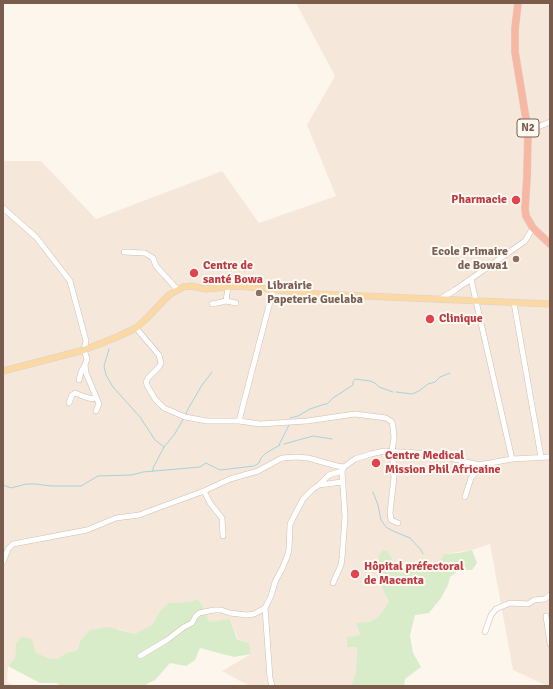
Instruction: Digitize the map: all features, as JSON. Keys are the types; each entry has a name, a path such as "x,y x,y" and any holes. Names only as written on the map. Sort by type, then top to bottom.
{"highway":[{"name":"N2","path":"518,3 515,29 515,52 528,131 526,216 533,228 550,244"}],"main road":[{"path":"3,371 84,350 117,337 136,328 148,318 169,295 177,289 183,287 192,286 205,289 253,287 318,294 550,304"}],"street":[{"path":"528,131 550,122"},
{"path":"3,208 36,237 70,281 86,341 84,350 87,359 79,380"},
{"path":"440,299 525,241 533,228"},
{"path":"124,252 145,253 153,258 156,266 177,289"},
{"path":"470,279 512,459"},
{"path":"226,301 228,287"},
{"path":"240,421 273,290"},
{"path":"212,304 226,301 236,303"},
{"path":"514,303 541,457"},
{"path":"136,328 159,355 159,367 148,378 146,382 148,387 155,399 164,408 185,417 207,421 240,421 260,424 307,421 354,414 386,418 392,422 394,438 394,477 390,518 398,523"},
{"path":"85,365 86,372 96,393 99,404 96,411"},
{"path":"69,403 72,395 75,393 85,398 92,399 96,397"},
{"path":"272,686 270,678 265,608 287,557 289,550 290,524 303,499 329,475 343,469 361,457 384,451 434,454 479,465 512,459 550,457"},
{"path":"3,562 8,549 13,544 87,530 116,518 139,515 158,509 230,479 258,471 282,458 308,458 343,469"},
{"path":"465,497 471,478 479,465"},
{"path":"333,583 341,565 342,558 345,518 342,482 343,469"},
{"path":"319,485 342,482"},
{"path":"204,491 210,503 222,518 223,536"},
{"path":"485,632 496,609 510,603 528,604 534,600 545,599 550,595"},
{"path":"140,656 192,623 195,616 199,613 221,610 230,613 247,615 254,614 265,608"},
{"path":"546,616 550,644"}],"shaded area":[{"path":"296,3 550,3 550,686 513,670 490,544 472,550 444,554 439,561 426,567 415,565 409,572 399,573 388,551 379,555 379,569 377,578 389,602 378,617 369,622 361,635 357,647 356,672 351,686 249,686 222,671 251,654 249,643 238,639 230,619 209,623 204,608 198,599 189,602 168,603 160,611 152,625 144,631 135,634 119,629 80,641 78,650 66,653 57,659 48,658 16,644 15,658 8,666 7,682 16,686 3,686 3,161 41,161 96,219 222,171 259,223 336,196 307,125 335,76"}],"green space":[{"path":"383,550 388,551 399,573 409,572 415,565 426,567 439,561 444,554 472,550 477,563 472,570 459,570 450,577 448,585 441,598 429,613 415,615 410,635 413,653 421,667 405,679 404,686 351,686 356,672 357,647 347,647 347,637 361,635 356,623 369,622 378,617 389,602 377,578 379,569 379,555"},
{"path":"198,599 204,608 209,622 230,619 237,639 249,643 251,654 234,657 200,648 195,660 186,666 170,663 155,680 143,686 62,686 56,683 40,683 8,666 15,658 16,644 21,637 32,639 35,652 48,658 57,659 66,653 78,650 80,641 90,630 109,627 135,634 152,625 160,611 168,603 189,602"}],"waterway":[{"path":"109,349 104,366 106,375 113,387 140,417 155,440 164,447"},
{"path":"185,416 202,385 212,372"},
{"path":"396,392 412,394 428,384 435,382 440,377 450,373"},
{"path":"290,418 298,416 310,409 327,404 333,398 353,385 355,379 370,381 379,387 393,392"},
{"path":"153,471 153,468 164,447 174,435 184,418"},
{"path":"279,445 289,425"},
{"path":"284,444 313,436 332,439"},
{"path":"36,484 51,486 81,486 98,476 132,475 143,472 200,467 206,463 220,470 254,466 259,463 261,458 266,453 280,445"},
{"path":"3,485 11,488 26,484 35,484"},
{"path":"373,492 378,505 381,520 386,527 410,538 423,554"}],"place":[{"name":"Pharmacie","path":"516,200"},
{"name":"Ecole Primaire de Bowa1","path":"516,259"},
{"name":"Centre de santé Bowa","path":"194,273"},
{"name":"Librairie Papeterie Guelaba","path":"259,293"},
{"name":"Clinique","path":"430,319"},
{"name":"Centre Medical Mission Phil Africaine","path":"376,463"},
{"name":"Hôpital préfectoral de Macenta","path":"355,574"}]}
